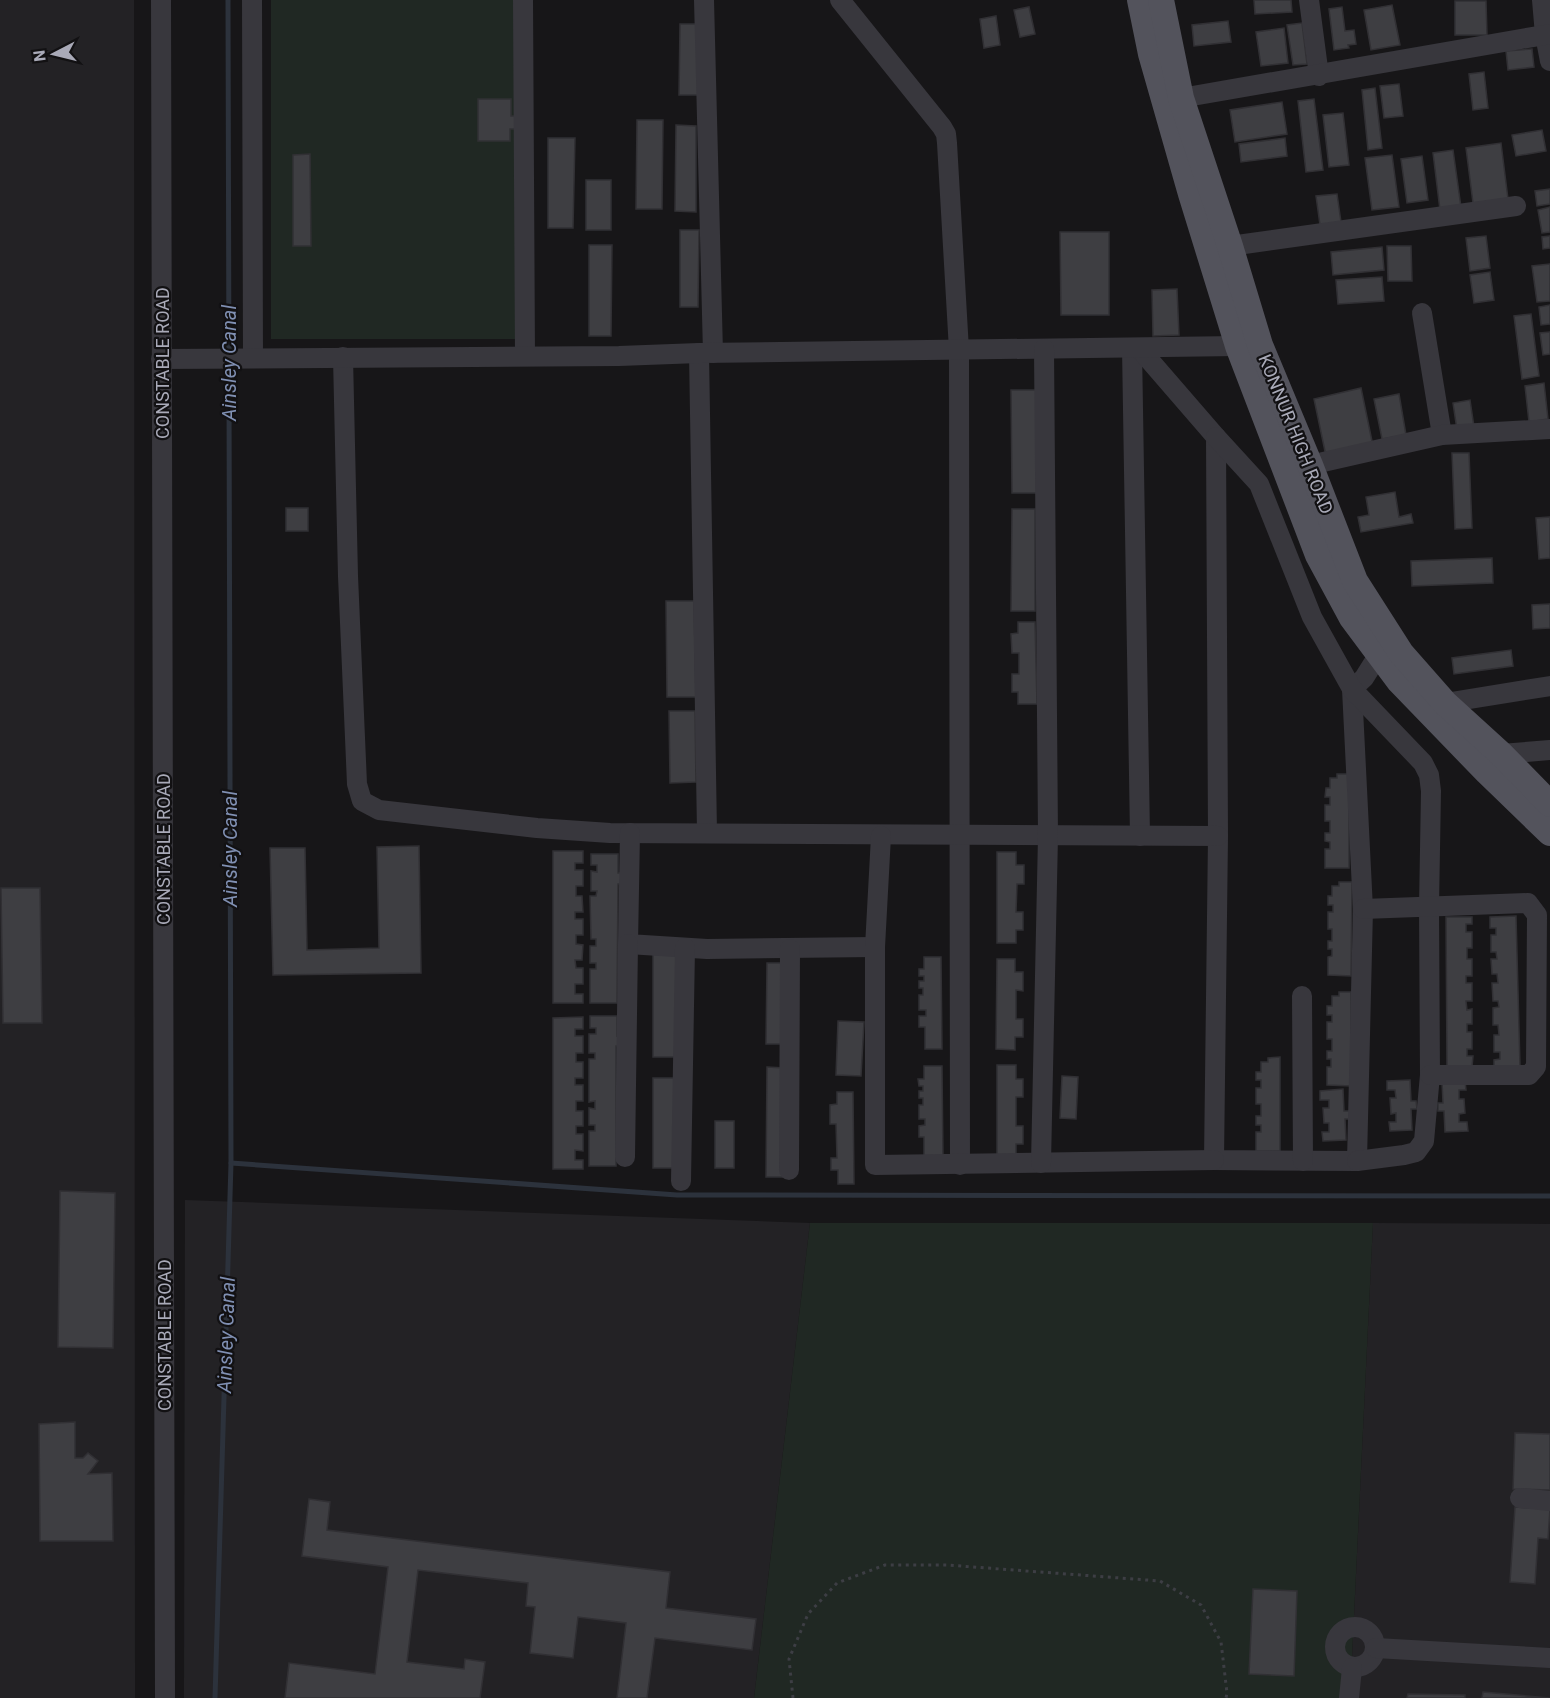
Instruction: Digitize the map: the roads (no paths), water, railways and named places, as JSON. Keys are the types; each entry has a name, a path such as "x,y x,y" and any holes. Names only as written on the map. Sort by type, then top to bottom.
{"main road":[{"path":"1140,0 1151,54 1185,173 1239,346 1318,555 1352,618 1399,681 1550,833"},
{"name":"KONNUR HIGH ROAD","path":"1161,0 1181,98 1260,345 1355,581 1401,653 1445,703 1501,754 1550,804"}],"street":[{"name":"CONSTABLE ROAD","path":"161,0 165,1698"},
{"path":"237,358 252,0"},
{"path":"523,0 525,356"},
{"path":"704,0 707,832"},
{"path":"840,0 946,134 959,350 960,1165"},
{"path":"1309,0 1318,76"},
{"path":"1542,0 1550,62"},
{"path":"1181,98 1547,35"},
{"path":"1230,246 1516,206"},
{"path":"1422,313 1442,435"},
{"path":"162,359 619,356 1239,346"},
{"path":"881,836 874,947 875,1165 1214,1160 1357,1161 1416,1152 1424,1141 1430,1075 1431,791 1429,775 1423,763 1352,689 1312,617 1259,484 1136,348"},
{"path":"1136,348 1140,836"},
{"path":"1041,1163 1048,836 1044,349"},
{"path":"344,357 357,784 362,801 379,810 461,821 630,833 1218,836"},
{"path":"1310,465 1442,435 1550,429"},
{"path":"1214,1160 1218,836 1216,436"},
{"path":"1352,689 1364,678 1379,654"},
{"path":"1445,703 1550,686"},
{"path":"1352,689 1364,909 1357,1161"},
{"path":"1501,754 1550,750"},
{"path":"626,1157 630,833"},
{"path":"1364,909 1528,903 1537,915 1536,1067 1529,1075 1430,1075"},
{"path":"628,944 685,948 790,950 874,947"},
{"path":"681,1180 685,948"},
{"path":"789,1170 790,950"},
{"path":"1302,996 1303,1161"},
{"path":"1520,1498 1550,1500"},
{"path":"1354,1626 1367,1630 1372,1635 1376,1648 1370,1661 1352,1668 1336,1656 1335,1642 1342,1631 1354,1626"},
{"path":"1376,1648 1550,1658"},
{"path":"1349,1698 1352,1668"}],"waterway":[{"name":"Ainsley Canal","path":"215,1698 231,1163 228,0"},
{"path":"231,1163 677,1195 1550,1196"}]}
